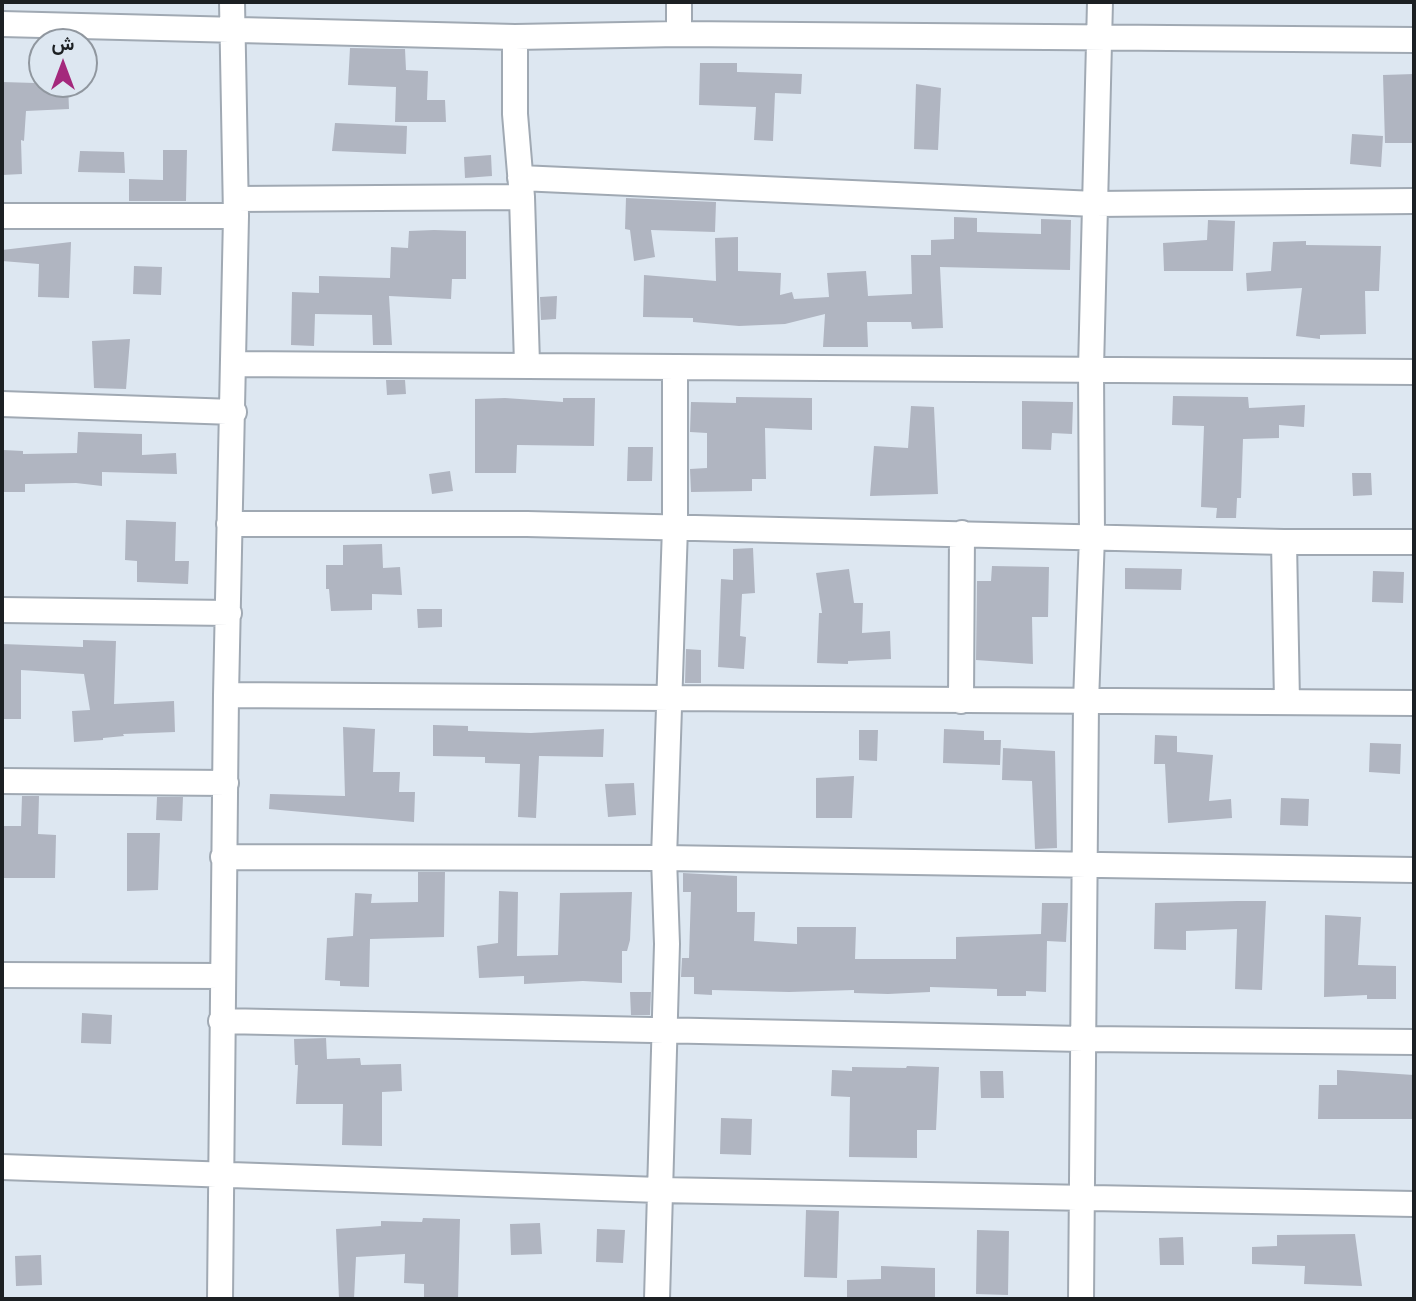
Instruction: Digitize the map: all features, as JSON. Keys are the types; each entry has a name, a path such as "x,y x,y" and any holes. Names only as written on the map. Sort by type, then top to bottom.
{"street":[{"path":"220,1299 223,857 236,207 232,2"},
{"path":"679,2 679,34"},
{"path":"1081,1299 1087,866 1086,702 1092,536 1091,369 1100,2"},
{"path":"2,24 515,37 679,34 1414,40"},
{"path":"515,37 515,114 521,187 527,364"},
{"path":"2,216 236,207 521,187 1095,204 1414,201"},
{"path":"233,364 1414,372"},
{"path":"657,1299 667,944 664,858 675,527 675,367"},
{"path":"2,404 234,412"},
{"path":"229,524 675,527 1284,542 1414,541"},
{"path":"961,701 962,533"},
{"path":"1284,542 1287,702"},
{"path":"2,610 229,613"},
{"path":"226,695 1414,703"},
{"path":"2,781 226,783"},
{"path":"223,857 664,858 1414,870"},
{"path":"2,975 223,976"},
{"path":"221,1021 1083,1039 1414,1042"},
{"path":"2,1167 659,1190 1414,1204"}],"building":[{"path":"350,48 405,49 406,70 428,71 427,100 445,100 446,122 395,122 396,87 348,85"},
{"path":"700,63 737,63 737,72 802,74 801,94 775,93 773,141 754,140 756,107 699,105"},
{"path":"1414,74 1414,143 1385,143 1383,75"},
{"path":"2,82 28,83 28,98 69,98 69,109 26,111 24,141 21,140 22,174 2,175"},
{"path":"916,84 941,88 938,150 914,149"},
{"path":"335,123 407,126 406,154 332,151"},
{"path":"1352,134 1383,136 1381,167 1350,164"},
{"path":"163,150 187,150 186,201 129,201 129,179 163,180"},
{"path":"80,151 124,152 125,173 78,172"},
{"path":"491,155 492,176 465,178 464,157"},
{"path":"626,198 716,202 715,232 651,230 655,257 634,261 630,230 625,229"},
{"path":"954,217 977,218 977,232 1041,234 1041,219 1071,220 1070,270 940,267 943,328 912,329 911,322 867,322 868,347 823,347 825,314 785,324 739,326 693,322 693,318 643,317 644,275 716,281 715,238 738,237 738,271 781,273 780,295 792,292 794,299 829,297 827,273 866,271 868,296 912,294 911,255 931,255 931,240 954,239"},
{"path":"1208,220 1235,221 1233,271 1164,271 1163,243 1207,240"},
{"path":"409,231 466,231 466,279 452,279 451,299 389,296 392,345 373,345 372,315 315,314 314,346 291,345 292,292 319,293 319,276 390,278 391,247 408,248"},
{"path":"1306,241 1306,245 1381,246 1379,291 1365,291 1366,334 1320,335 1320,339 1296,336 1302,288 1247,291 1246,273 1271,271 1273,242"},
{"path":"71,242 69,298 38,297 39,264 2,261 2,250"},
{"path":"134,266 162,267 161,295 133,294"},
{"path":"557,296 556,319 541,320 540,297"},
{"path":"130,339 126,389 94,388 92,341"},
{"path":"386,380 405,380 406,394 387,395"},
{"path":"1173,396 1248,397 1249,408 1305,405 1304,427 1279,425 1279,438 1243,439 1241,498 1237,498 1236,518 1216,518 1217,508 1201,507 1204,426 1172,425"},
{"path":"736,397 812,398 812,430 765,428 766,479 752,479 752,491 691,492 690,469 707,468 707,433 690,432 691,402 736,403"},
{"path":"563,398 595,398 594,446 517,445 516,473 475,473 475,399 563,402"},
{"path":"1022,401 1073,402 1072,434 1052,433 1051,450 1022,449"},
{"path":"911,406 934,407 938,494 870,496 874,446 908,448"},
{"path":"78,432 142,434 142,455 176,453 177,474 102,472 102,486 76,483 25,484 25,492 3,492 3,450 23,451 23,454 77,453"},
{"path":"628,447 653,447 652,481 627,481"},
{"path":"450,471 453,491 432,494 429,474"},
{"path":"1352,473 1371,473 1372,495 1353,496"},
{"path":"126,520 176,522 175,561 189,561 188,584 137,582 137,561 125,560"},
{"path":"382,544 383,568 400,567 402,595 372,594 372,610 331,611 329,589 326,589 326,565 343,565 343,545"},
{"path":"753,548 755,593 742,594 740,636 746,637 744,669 718,667 721,579 733,580 733,549"},
{"path":"992,566 1049,567 1048,617 1032,617 1033,664 976,660 977,581 991,581"},
{"path":"1125,568 1182,569 1181,590 1125,589"},
{"path":"849,569 854,603 863,603 862,633 890,631 891,659 848,661 848,664 817,663 819,613 822,613 816,573"},
{"path":"1373,571 1404,572 1403,603 1372,602"},
{"path":"417,609 442,609 442,627 418,628"},
{"path":"83,640 116,641 114,704 174,701 175,732 123,734 124,736 103,740 74,742 72,711 90,710 84,674 21,670 21,719 2,719 2,644 83,647"},
{"path":"686,649 701,650 701,683 685,683"},
{"path":"433,725 468,726 468,731 531,733 604,729 603,757 539,756 536,818 518,817 520,764 485,763 485,757 433,756"},
{"path":"343,727 375,729 373,772 400,772 399,792 415,792 414,822 269,809 270,794 345,796"},
{"path":"944,729 984,731 984,740 1001,740 1000,765 943,763"},
{"path":"859,730 878,730 877,761 859,760"},
{"path":"1155,735 1177,736 1177,752 1213,755 1209,801 1231,799 1232,818 1168,823 1165,764 1154,764"},
{"path":"1370,743 1401,744 1400,774 1369,772"},
{"path":"1003,748 1055,751 1057,848 1035,849 1032,781 1002,780"},
{"path":"854,776 852,818 816,818 816,778"},
{"path":"634,783 636,815 608,817 605,784"},
{"path":"22,796 39,796 38,834 56,835 55,878 2,878 2,826 21,826"},
{"path":"157,797 183,797 182,821 156,820"},
{"path":"1281,798 1309,799 1308,826 1280,825"},
{"path":"127,833 160,833 158,890 127,891"},
{"path":"418,872 445,872 444,937 370,939 369,987 340,986 340,981 325,980 327,938 353,936 355,893 372,894 371,903 418,902"},
{"path":"683,873 737,876 737,912 755,912 754,941 797,944 797,927 856,927 855,959 956,959 956,937 1041,934 1042,903 1068,903 1066,942 1047,941 1046,992 1026,991 1026,996 997,996 997,989 930,987 930,992 888,994 854,993 854,990 712,990 712,995 694,994 694,977 681,977 682,958 689,958 691,892 683,892"},
{"path":"499,891 518,892 517,956 558,955 560,893 632,892 630,940 627,951 622,951 622,983 583,981 524,984 524,976 479,978 477,946 498,943"},
{"path":"1266,901 1262,990 1235,989 1237,929 1186,931 1186,950 1154,949 1155,903"},
{"path":"1325,915 1361,917 1358,965 1396,966 1396,999 1367,999 1367,995 1324,997"},
{"path":"630,992 651,992 650,1015 631,1015"},
{"path":"82,1013 112,1015 111,1044 81,1043"},
{"path":"326,1038 327,1059 360,1058 361,1065 401,1064 402,1091 382,1092 382,1146 342,1145 343,1104 296,1104 298,1065 295,1065 294,1039"},
{"path":"939,1067 936,1130 917,1130 917,1158 849,1157 850,1097 831,1096 832,1070"},
{"path":"1337,1070 1414,1075 1414,1119 1318,1119 1319,1085 1337,1085"},
{"path":"980,1071 1003,1071 1004,1098 981,1098"},
{"path":"721,1118 752,1119 751,1155 720,1154"},
{"path":"806,1210 839,1211 837,1278 804,1277"},
{"path":"423,1218 460,1219 458,1299 424,1299 424,1284 404,1283 405,1254 356,1257 354,1299 339,1299 336,1229 381,1226 381,1221 422,1222"},
{"path":"540,1223 542,1254 511,1255 510,1224"},
{"path":"597,1229 625,1230 623,1263 596,1262"},
{"path":"977,1230 1009,1231 1008,1295 976,1294"},
{"path":"1355,1234 1362,1286 1304,1284 1305,1266 1252,1264 1252,1247 1277,1246 1277,1235"},
{"path":"1183,1237 1184,1265 1160,1265 1159,1238"},
{"path":"41,1255 42,1285 16,1286 15,1256"},
{"path":"881,1266 935,1268 935,1299 847,1299 847,1280 881,1279"}]}
